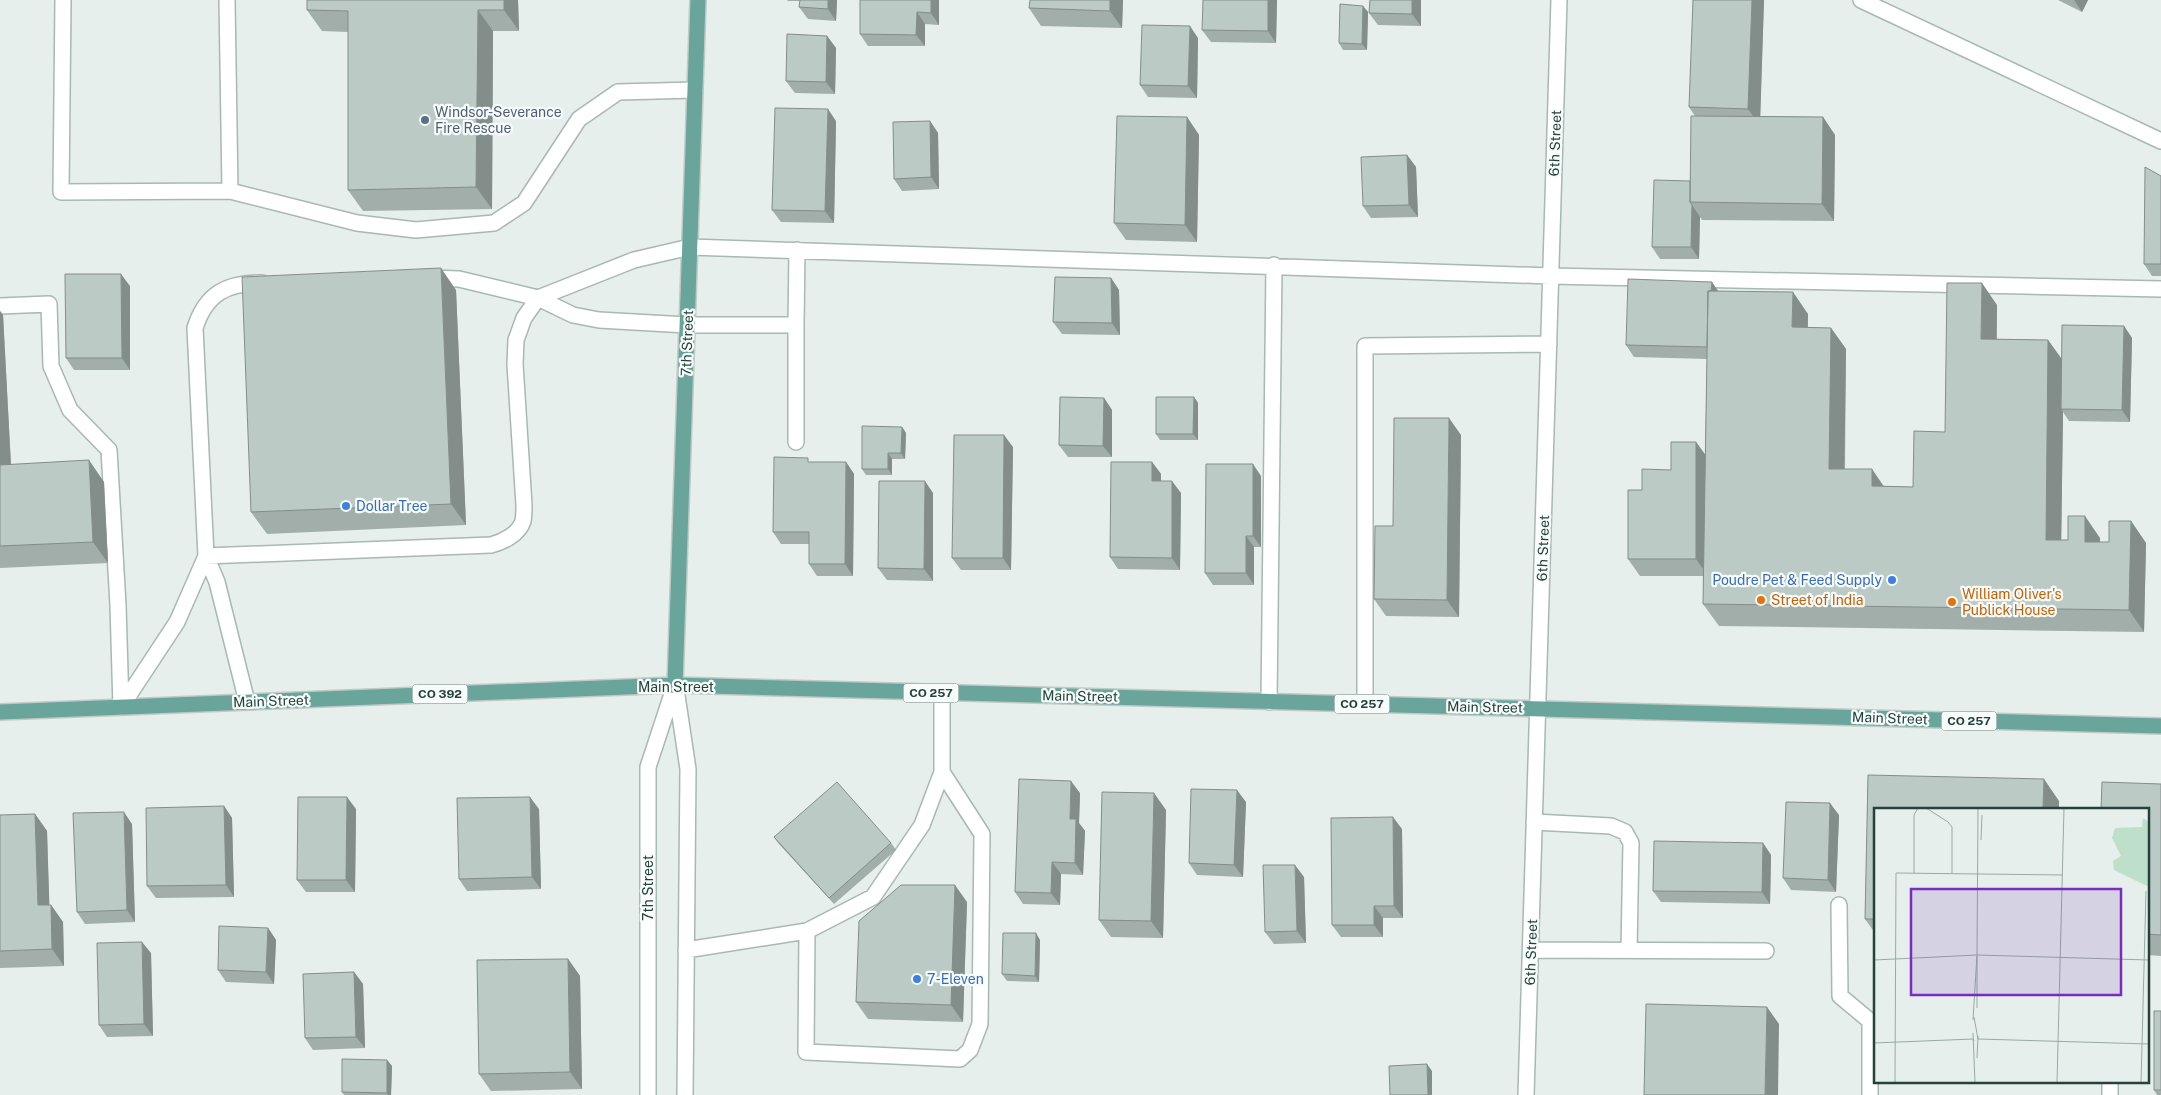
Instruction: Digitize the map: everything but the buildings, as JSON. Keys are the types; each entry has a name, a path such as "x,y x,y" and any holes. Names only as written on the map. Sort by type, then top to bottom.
{"main road":[{"name":"7th Street","path":"675,685 698,0"},
{"name":"Main Street","path":"0,712 675,685 2161,726"}],"street":[{"path":"63,0 61,192 230,191 367,224 416,230 494,223 524,202 579,120 618,92 695,90"},
{"path":"227,0 230,191"},
{"name":"6th Street","path":"1526,1095 1559,0"},
{"path":"1861,0 2161,141"},
{"path":"206,556 491,545 500,543 512,536 523,522 524,505 515,364 516,340 524,318 538,298 634,260 690,247 1551,276 2161,289"},
{"path":"796,442 797,250"},
{"path":"1269,702 1274,266"},
{"path":"420,278 459,279 538,298 573,315 599,320 687,325 796,325"},
{"path":"247,702 217,582 206,556 195,328 200,313 212,298 227,288 240,283 280,282"},
{"path":"0,306 49,304 51,366 70,410 109,450 118,605 121,707"},
{"path":"1365,704 1365,346 1549,344"},
{"path":"121,707 177,622 206,556"},
{"name":"7th Street","path":"675,685 688,769 685,1095"},
{"name":"7th Street","path":"648,1095 648,767 675,685"},
{"path":"686,950 807,931 873,897 922,825 942,772 942,693"},
{"path":"807,931 806,1052 960,1059 970,1050 980,1024 982,834 942,772"},
{"path":"1534,822 1611,826 1625,832 1631,843 1629,950"},
{"path":"1839,905 1840,996 1870,1021 1870,1095"},
{"path":"1531,950 1766,951"},
{"path":"2110,1082 2110,1095"}],"place":[{"name":"Windsor-Severance Fire Rescue","path":"425,120"},
{"name":"Dollar Tree","path":"346,506"},
{"name":"Poudre Pet & Feed Supply","path":"1892,580"},
{"name":"Street of India","path":"1761,600"},
{"name":"William Oliver's Publick House","path":"1952,602"},
{"name":"7-Eleven","path":"917,979"}]}
